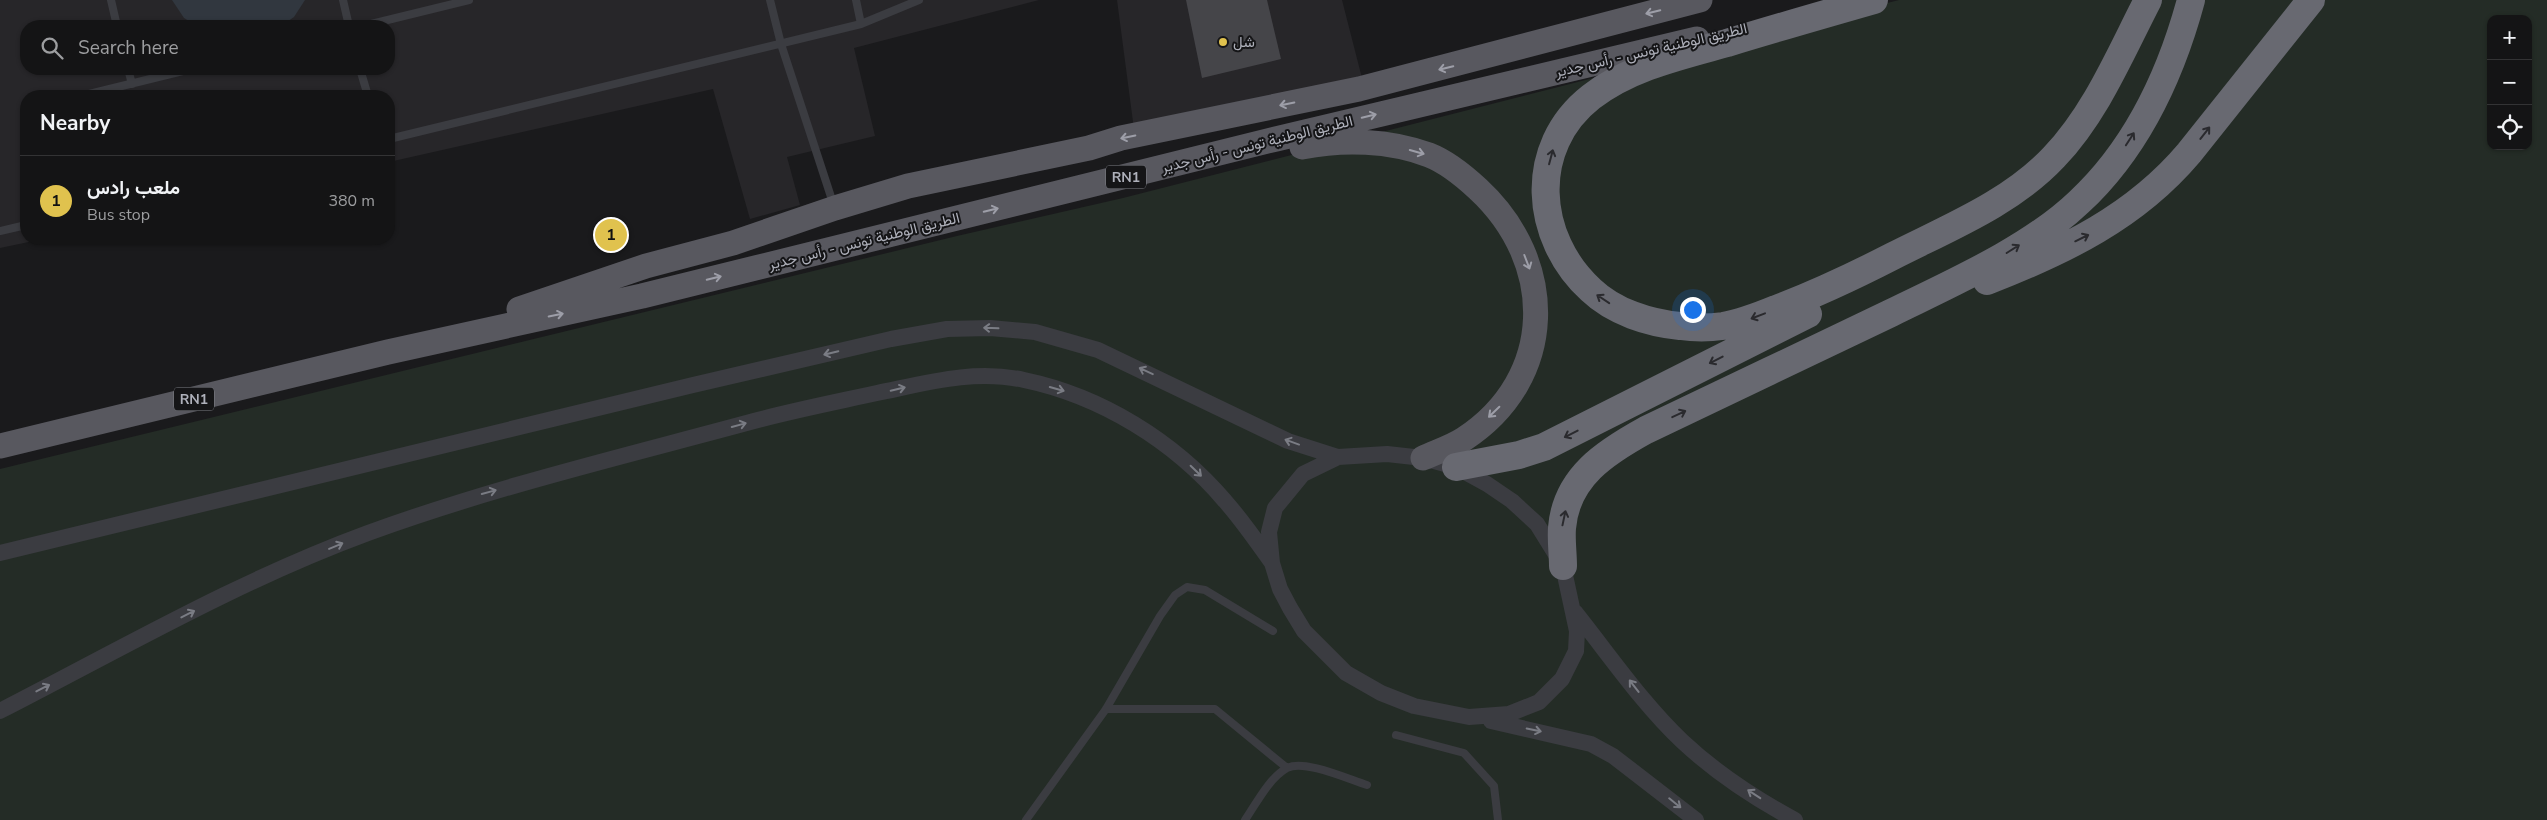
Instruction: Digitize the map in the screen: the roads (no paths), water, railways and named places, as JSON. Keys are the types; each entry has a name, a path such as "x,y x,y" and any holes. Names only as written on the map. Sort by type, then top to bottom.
{"highway":[{"path":"1874,0 1649,65 1594,95 1575,110 1553,149 1544,195 1551,227 1560,248 1577,276 1593,292 1615,308 1659,323 1701,328 1724,326 1749,320 1840,283 1996,202 2028,180 2052,159 2071,138 2091,110 2150,0"},
{"path":"1456,467 1519,455 1544,447 1971,234 2022,203 2065,169 2100,125 2128,78 2136,56 2150,0"},
{"path":"1563,566 1562,527 1567,502 1589,469 1607,452 1646,430 1843,336 1997,258 2078,204 2118,158 2148,109 2172,58 2191,0"},
{"path":"1843,336 1995,278 2097,230 2121,216 2169,176 2311,0"}],"main road":[{"path":"1470,62 1515,37 1631,0"},
{"name":"الطريق الوطنية تونس - رأس جدير","path":"388,352 646,266 733,243 835,208 908,186 1089,148 1121,138 1360,89 1470,62 1700,0"},
{"name":"الطريق الوطنية تونس - رأس جدير","path":"0,446 388,352 652,294 1412,106 1864,0"},
{"path":"1161,168 1321,143 1386,145 1430,156 1455,170 1492,202 1508,222 1530,271 1535,297 1536,323 1532,347 1515,388 1504,401 1464,439 1423,458"}],"street":[{"path":"0,553 693,385 891,339 947,329 990,328 1036,332 1098,350 1288,441 1338,458"},
{"path":"0,710 256,579 366,534 482,494 801,409 939,379 983,375 1022,379 1068,392 1109,408 1177,453 1225,500 1272,563"},
{"path":"1469,717 1509,714 1539,702 1562,679 1576,651 1577,631 1574,610 1563,566 1537,524 1512,502 1456,467 1423,458 1387,454 1338,458 1303,474 1275,508 1269,532 1272,563 1280,590 1304,631 1346,673 1381,694 1414,706 1591,744 1613,756 1696,820"},
{"path":"1574,610 1651,708 1683,742 1716,770 1795,820"}],"lane":[{"path":"111,0 116,20"},
{"path":"343,0 348,20"},
{"path":"387,20 469,0"},
{"path":"770,0 781,44 835,208"},
{"path":"856,0 861,24"},
{"path":"395,138 861,24 919,0"},
{"path":"130,75 132,84"},
{"path":"106,90 167,75"},
{"path":"362,75 366,90"},
{"path":"0,231 20,226"},
{"path":"1026,820 1106,709 1160,616 1175,595 1187,588 1205,590 1273,630"},
{"path":"1106,709 1215,709 1288,768"},
{"path":"1396,735 1464,753 1494,786 1498,820"},
{"path":"1245,820 1270,784 1288,768 1305,766 1367,784"}],"place":[{"name":"شل","path":"1223,42"},
{"name":"ملعب رادس","path":"611,235"}]}
